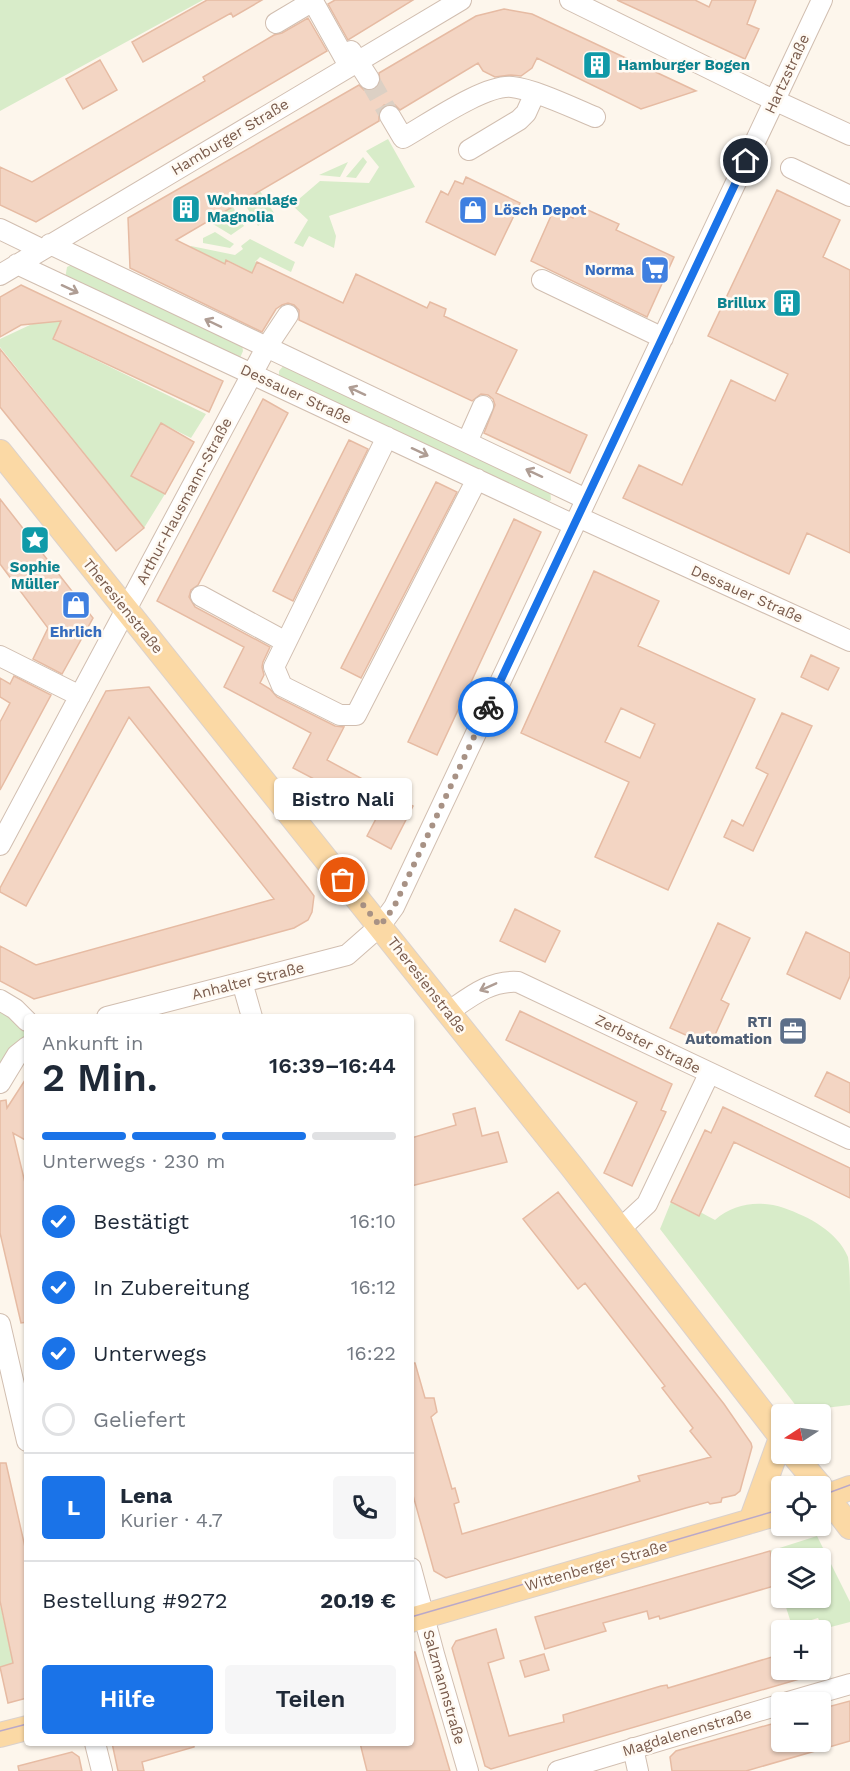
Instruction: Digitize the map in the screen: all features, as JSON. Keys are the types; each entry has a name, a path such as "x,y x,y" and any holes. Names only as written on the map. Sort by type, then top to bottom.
{"main road":[{"name":"Theresienstraße","path":"0,453 380,926 620,1229 771,1425"},
{"path":"751,1521 772,1464"},
{"path":"831,1491 850,1488"},
{"path":"831,1504 850,1527"},
{"name":"Wittenberger Straße","path":"418,1618 771,1515"},
{"path":"0,1735 24,1729"}],"street":[{"name":"Hamburger Straße","path":"0,275 461,0"},
{"path":"570,0 850,135"},
{"name":"Hartzstraße","path":"380,926 394,907 822,0"},
{"path":"276,23 308,4 315,5 353,64 369,80"},
{"path":"326,9 353,64"},
{"path":"390,116 406,143 490,89 511,87 535,93 595,117"},
{"path":"469,150 519,120 526,112 535,93"},
{"path":"791,168 850,196"},
{"name":"Dessauer Straße","path":"0,229 46,247 266,348 586,499"},
{"name":"Dessauer Straße","path":"17,264 477,479 850,640"},
{"path":"542,280 663,338"},
{"name":"Arthur-Hausmann-Straße","path":"0,844 266,348 288,315"},
{"path":"467,442 483,406"},
{"path":"387,437 274,667 282,686 340,715 356,715 477,479"},
{"path":"201,596 286,642"},
{"path":"0,656 80,696"},
{"name":"Anhalter Straße","path":"119,1014 346,955 380,926"},
{"path":"242,982 251,1014"},
{"name":"Zerbster Straße","path":"448,1012 479,991 496,983 518,982 850,1139"},
{"path":"0,1000 24,1018"},
{"path":"0,1083 17,1055 24,1049"},
{"path":"620,1229 647,1204 709,1074"},
{"path":"0,1324 24,1428"},
{"name":"Salzmannstraße","path":"414,1589 418,1618 468,1771"},
{"path":"822,1692 850,1684"},
{"name":"Magdalenenstraße","path":"558,1771 771,1707"},
{"path":"96,1746 102,1771"},
{"path":"633,1748 638,1771"}],"green space":[{"path":"0,0 203,0 0,111"},
{"path":"388,139 415,187 329,216 336,236 334,248 309,236 303,247 294,243 308,220 292,205 320,181 369,183 379,167 366,151"},
{"path":"363,157 367,162 356,178 346,177"},
{"path":"348,162 340,177 319,175"},
{"path":"260,191 274,213 258,226 243,201"},
{"path":"233,207 244,226 231,235 208,221"},
{"path":"215,232 234,244 230,248 203,243 203,238"},
{"path":"250,239 295,262 291,272 260,257 255,262 257,262 250,276 241,267 227,260 225,264 193,249 187,252 191,246 235,255"},
{"path":"73,264 242,344 243,351 240,358 235,359 65,279 67,267"},
{"path":"45,296 67,308 53,339 206,414 191,438 161,423 132,476 165,494 144,528 0,347 0,339 32,324"},
{"path":"285,364 550,488 551,500 547,503 279,376 279,371"},
{"path":"0,1000 24,1019 24,1051 0,1083"},
{"path":"671,1202 698,1216 700,1212 715,1220 722,1214 739,1207 766,1204 784,1208 830,1232 848,1257 850,1405 831,1407 831,1404 795,1404 660,1229"},
{"path":"817,1536 823,1548 779,1548"},
{"path":"831,1564 850,1602 850,1622 831,1627 831,1620 819,1620 818,1618 790,1620 786,1608 831,1608"},
{"path":"0,1604 13,1663 0,1667"}],"building":[{"path":"207,0 262,0 233,17 231,13 143,62 132,42"},
{"path":"335,0 413,0 348,40 328,4"},
{"path":"617,0 695,0 709,7 712,0 756,0 747,24 759,29 745,59"},
{"path":"504,9 532,14 696,91 641,109 537,58 532,68 521,76 495,77 483,71 478,63 400,110 395,105 384,105 379,111 379,121 176,240 225,264 226,260 252,273 257,262 343,303 356,274 427,308 430,302 446,309 444,316 517,350 496,393 587,435 570,473 484,433 495,405 493,399 488,395 481,394 472,401 299,320 299,310 294,305 288,303 276,309 262,332 130,268 128,218 359,85 364,90 375,89 380,84 379,73 476,16"},
{"path":"308,18 327,51 36,222 0,205 0,167 32,182 205,81 203,77 274,35"},
{"path":"100,60 117,90 83,109 66,79"},
{"path":"466,177 520,203 495,255 426,222 441,191 448,195 455,181 463,184"},
{"path":"777,190 840,220 823,257 850,270 850,553 807,533 789,574 623,498 639,465 682,485 731,380 775,401 788,374 708,336"},
{"path":"579,206 619,224 616,230 674,257 647,317 531,261 554,209 573,218"},
{"path":"21,285 223,381 209,412 53,339 61,321 21,325 0,337 0,297"},
{"path":"0,349 144,528 116,551 0,407"},
{"path":"263,399 288,413 198,585 191,590 189,597 195,607 270,647 263,662 264,675 260,683 277,697 335,726 344,727 327,760 413,806 391,849 367,836 379,813 293,768 311,733 224,687 244,647 157,601"},
{"path":"161,423 194,442 165,494 131,476"},
{"path":"349,440 368,449 293,601 273,591"},
{"path":"436,482 457,492 361,678 341,668"},
{"path":"0,499 93,618 62,674 33,659 48,628 0,564"},
{"path":"514,519 541,532 437,755 408,742"},
{"path":"594,571 659,601 638,646 755,699 668,890 595,857 629,782 521,733","holes":["621,708 655,724 640,758 605,742"]},
{"path":"811,655 839,668 828,690 801,677"},
{"path":"14,676 51,695 0,790 0,722 10,703 0,697 0,678 10,684"},
{"path":"149,687 309,889 314,896 312,912 308,920 294,928 34,999 0,981 0,946 36,965 274,899 129,717 26,906 0,892 0,888 106,691"},
{"path":"782,713 812,726 753,851 724,837 732,820 743,826 768,774 756,768"},
{"path":"515,909 560,931 545,962 500,941"},
{"path":"718,923 750,938 721,1000 729,1004 710,1046 670,1028"},
{"path":"806,932 850,953 850,976 840,999 787,974"},
{"path":"520,1011 672,1084 661,1110 666,1112 632,1186 604,1173 637,1102 506,1040"},
{"path":"827,1072 850,1083 850,1113 815,1096"},
{"path":"24,1082 24,1139 13,1133 24,1179 24,1322 21,1323 0,1233 0,1101 6,1100 7,1108"},
{"path":"723,1107 850,1168 850,1198 734,1142 699,1216 671,1202 705,1130 711,1133"},
{"path":"475,1108 482,1136 498,1132 507,1162 414,1185 414,1137 456,1125 453,1114"},
{"path":"558,1192 724,1404 752,1447 740,1491 735,1495 722,1498 721,1502 710,1504 708,1502 686,1508 446,1578 434,1571 414,1499 414,1363 425,1398 434,1398 437,1412 431,1417 452,1489 455,1488 459,1502 454,1504 462,1534 640,1481 638,1476 711,1457 690,1431 693,1428 662,1388 665,1386 585,1283 578,1289 523,1219"},
{"path":"0,1463 6,1463 24,1543 24,1699 8,1703 0,1667 13,1663 0,1601"},
{"path":"770,1551 771,1587 660,1619 659,1616 649,1619 647,1611 603,1623 606,1631 545,1649 535,1617"},
{"path":"496,1629 504,1658 488,1663 509,1736 564,1722 563,1715 661,1686 667,1685 668,1688 771,1657 771,1680 796,1680 491,1769 485,1766 452,1648 456,1641"},
{"path":"415,1652 450,1771 367,1771 361,1746 414,1746"},
{"path":"544,1654 549,1670 525,1677 520,1661"},
{"path":"850,1701 850,1741 831,1746 831,1706"},
{"path":"771,1724 771,1752 812,1752 746,1771 672,1771 670,1757 676,1751"},
{"path":"113,1746 194,1746 142,1762 144,1771 118,1771"},
{"path":"72,1752 79,1757 82,1771 19,1771 18,1766"}],"tunnel":[{"path":"369,79 390,116"}],"tram line":[{"path":"831,1492 850,1485"},
{"path":"414,1616 771,1512"},
{"path":"0,1731 24,1725"}],"way so far":[{"path":"343,880 380,926 394,907 488,707"}],"place":[{"name":"Hamburger Bogen","path":"597,65"},
{"name":"Wohnanlage Magnolia","path":"186,209"},
{"name":"Lösch Depot","path":"473,210"},
{"name":"Norma","path":"655,270"},
{"name":"Brillux","path":"787,303"},
{"name":"Sophie Müller","path":"35,540"},
{"name":"Ehrlich","path":"76,605"},
{"name":"Bistro Nali","path":"343,880"},
{"name":"RTI Automation","path":"793,1031"}],"route":[{"path":"488,707 746,161"}]}
